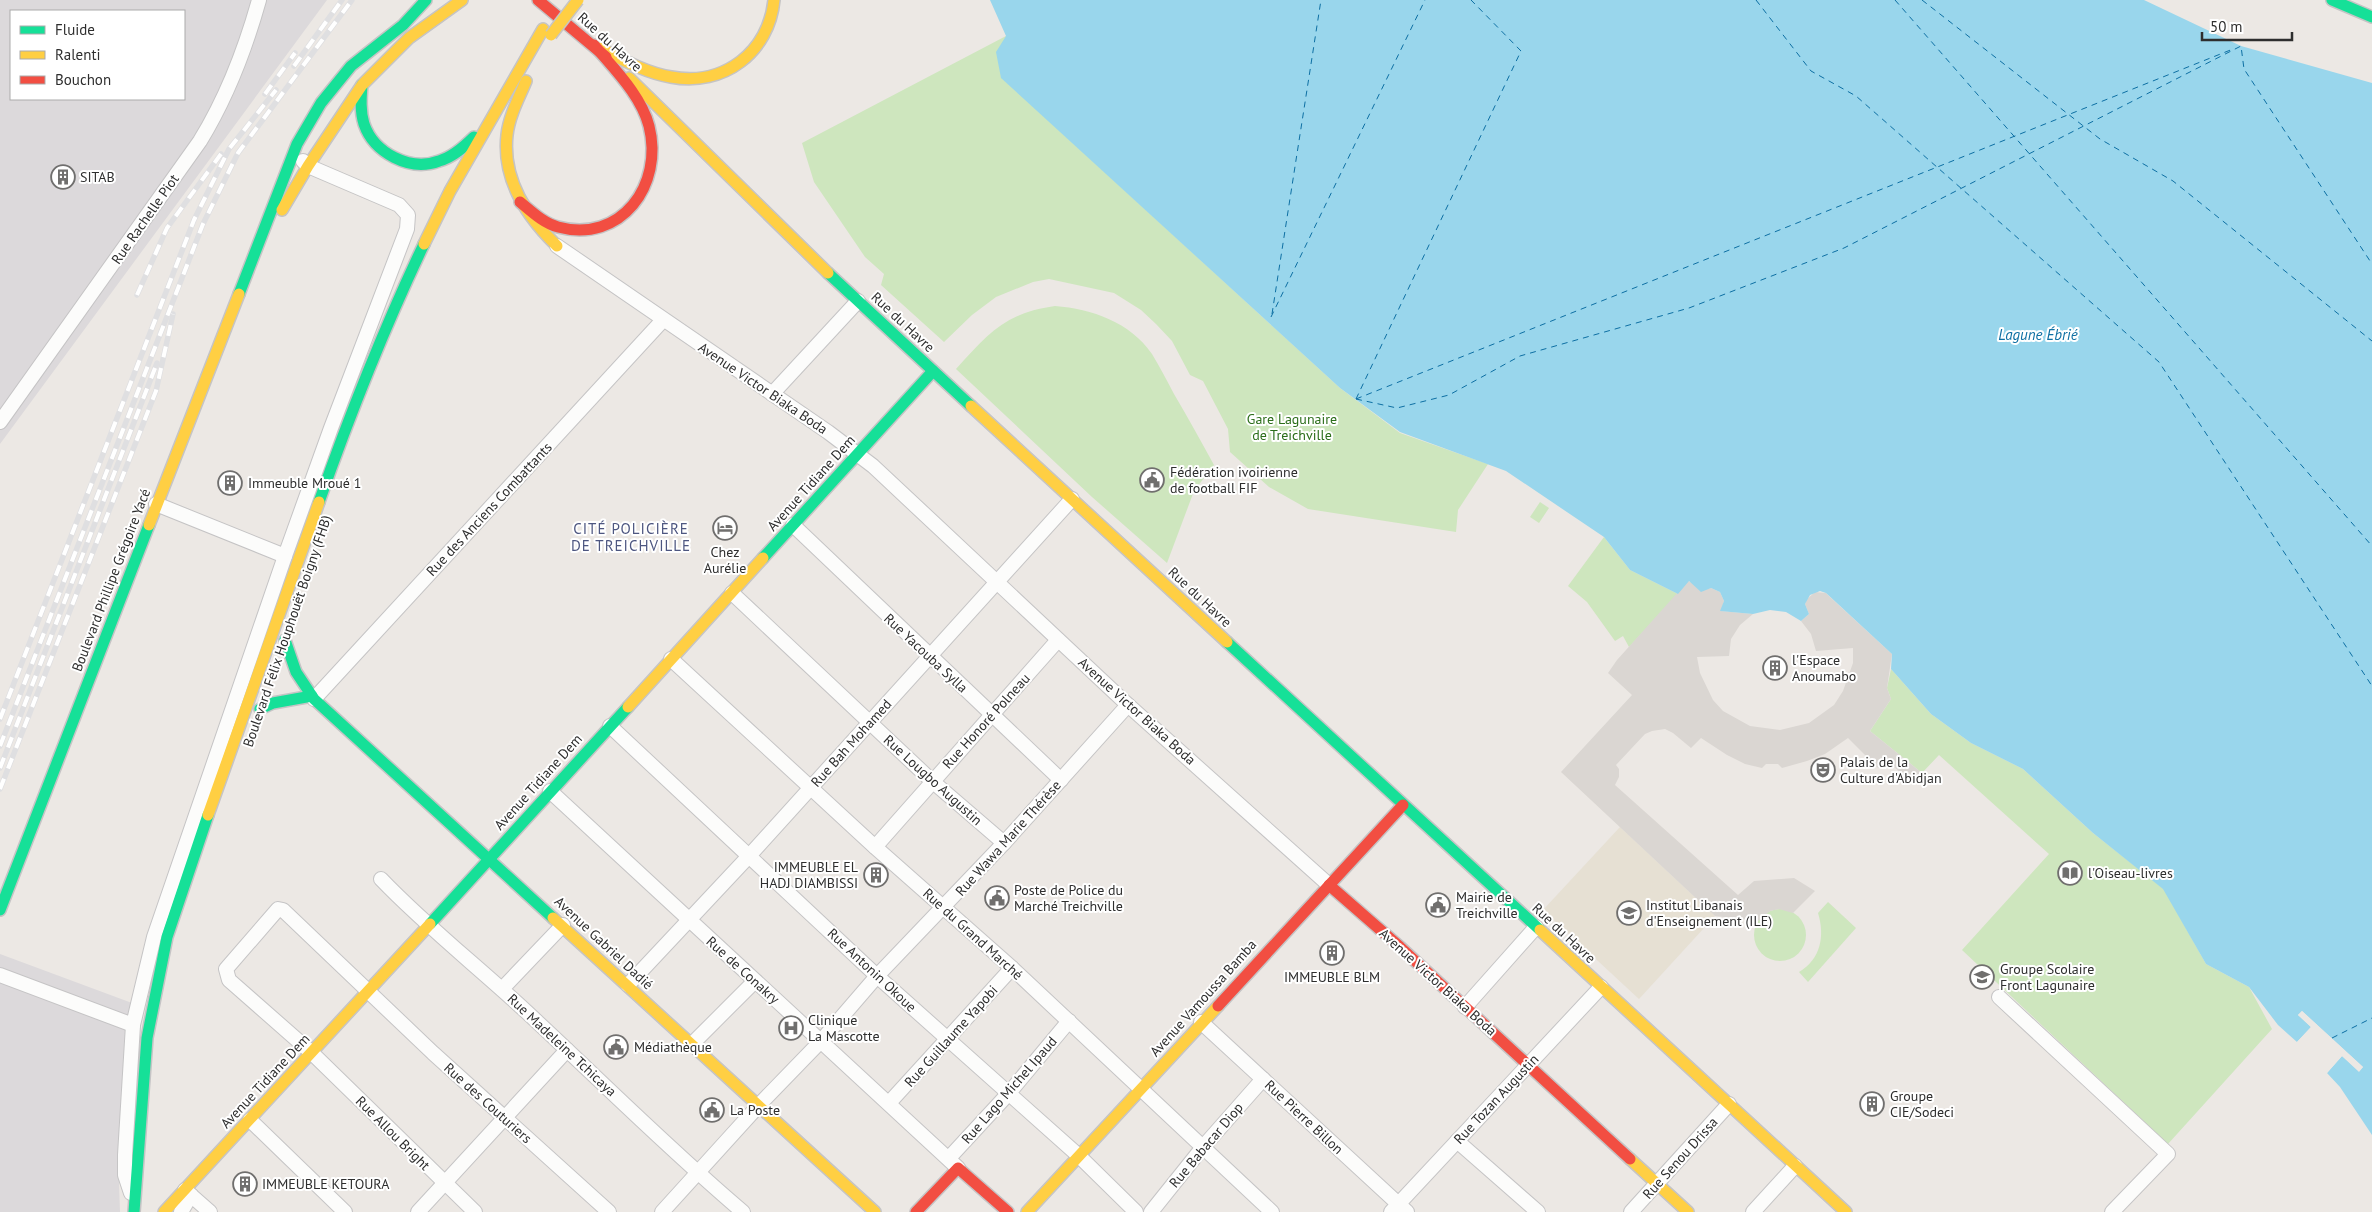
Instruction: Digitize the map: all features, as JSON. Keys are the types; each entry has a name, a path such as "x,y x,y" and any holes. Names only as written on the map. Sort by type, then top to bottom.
{"main road":[{"name":"Boulevard Phillipe Grégoire Yacé","path":"0,910 297,144 313,113 332,87 351,66 407,20 426,0"},
{"name":"Boulevard Phillipe Grégoire Yacé","path":"252,262 308,166 362,85 397,48 461,0"},
{"name":"Rue du Havre","path":"538,0 594,45 858,301 933,371 1846,1212"},
{"path":"557,246 542,233 520,202 510,174 507,136 526,81 547,32 564,0"},
{"path":"362,85 362,117 368,133 384,152 398,161 416,166 448,158 463,149 488,122 547,32 578,0"},
{"path":"594,45 635,66 660,74 684,79 702,77 725,71 745,60 759,46 769,29 774,10 774,0"},
{"path":"2332,0 2372,17"},
{"path":"520,202 552,225 574,230 592,229 608,224 621,216 643,194 650,178 653,163 649,126 637,100 594,45"},
{"path":"466,187 526,81"},
{"name":"Boulevard Félix Houphouët Boigny (FHB)","path":"134,1209 146,1048 167,937 181,893 343,433 402,288 488,122"},
{"path":"342,472 413,292 440,239"},
{"path":"353,371 378,346"},
{"name":"Avenue Tidiane Dem","path":"164,1212 188,1192 250,1120 933,371"},
{"name":"Boulevard Félix Houphouët Boigny (FHB)","path":"279,657 287,636"},
{"name":"Avenue Gabriel Dadié","path":"287,636 296,672 313,697 875,1212"},
{"name":"Boulevard Félix Houphouët Boigny (FHB)","path":"267,691 259,713 273,703 313,697"},
{"name":"Avenue Vamoussa Bamba","path":"1026,1212 1403,805"},
{"path":"181,933 213,837"},
{"name":"Avenue Victor Biaka Boda","path":"1328,885 1465,1007 1688,1212"},
{"path":"140,995 159,976"},
{"path":"161,1030 168,995"},
{"path":"916,1212 954,1163 1008,1212"}],"street":[{"name":"Rue Rachelle Piot","path":"0,422 200,141 218,111 232,81 259,0"},
{"path":"297,144 300,157 308,166"},
{"name":"Boulevard Félix Houphouët Boigny (FHB)","path":"134,1209 125,1175 133,1025 167,896 285,556 407,229 408,215 399,205 308,166"},
{"name":"Avenue Victor Biaka Boda","path":"557,246 857,454 924,511 996,582 1128,705 1328,885"},
{"path":"772,394 858,301"},
{"name":"Rue des Anciens Combattants","path":"313,697 664,320"},
{"name":"Rue Bah Mohamed","path":"628,985 749,856 1072,499"},
{"path":"156,504 285,556"},
{"name":"Rue Yacouba Sylla","path":"792,525 928,656 1061,780"},
{"name":"Rue Lougbo Augustin","path":"732,593 932,781 1004,843"},
{"name":"Rue Honoré Polneau","path":"875,847 1058,640"},
{"name":"Rue du Grand Marché","path":"671,659 875,847 1012,968 1272,1212"},
{"name":"Rue Wawa Marie Thérèse","path":"662,1212 821,1041 878,976 1004,843 1128,705"},
{"name":"Rue Antonin Okoue","path":"610,726 946,1039 1079,1156 1136,1212"},
{"name":"Rue de Conakry","path":"550,791 954,1163"},
{"name":"Rue Madeleine Tchicaya","path":"381,879 414,913 502,989 697,1173 743,1212"},
{"name":"Rue des Couturiers","path":"312,1053 265,1012 226,974 226,969 278,909 283,910 504,1118 609,1212"},
{"path":"502,989 563,925"},
{"path":"1465,1007 1536,927"},
{"name":"Rue Guillaume Yapobi","path":"890,1103 1012,968"},
{"path":"0,975 133,1025"},
{"path":"692,1044 755,981"},
{"name":"Rue Tozan Augustin","path":"1399,1209 1457,1140 1601,987"},
{"path":"1999,996 2168,1154 2112,1212"},
{"name":"Rue Lago Michel Ipaud","path":"954,1163 1069,1021"},
{"name":"Rue Pierre Billon","path":"1201,1022 1399,1209"},
{"path":"418,1212 568,1050"},
{"name":"Rue Allou Bright","path":"312,1053 444,1184 475,1212"},
{"name":"Rue Babacar Diop","path":"1151,1212 1203,1147 1263,1080"},
{"name":"Rue Senou Drissa","path":"1631,1212 1729,1104"},
{"path":"250,1120 345,1212"},
{"path":"1457,1140 1538,1212"},
{"path":"1753,1212 1795,1166"},
{"path":"181,1212 188,1192 210,1212"}],"shaded area":[{"path":"0,0 327,0 0,444"},
{"path":"1688,581 1706,589 1711,588 1720,592 1724,601 1721,611 1753,614 1740,625 1731,639 1729,656 1697,657 1700,673 1713,700 1723,711 1750,726 1780,730 1809,723 1834,705 1843,691 1853,663 1853,648 1816,651 1811,634 1801,621 1809,614 1805,604 1807,599 1815,592 1826,593 1892,654 1887,688 1891,699 1870,731 1922,773 1912,783 1893,766 1878,768 1848,738 1825,754 1807,761 1782,768 1778,764 1766,764 1762,768 1745,764 1701,738 1691,748 1665,729 1645,734 1616,765 1619,769 1619,777 1615,785 1738,895 1754,881 1794,878 1815,891 1793,913 1779,909 1770,911 1758,921 1715,916 1561,772 1632,695 1608,673 1617,660"},
{"name":"Institut Libanais d'Enseignement (ILE)","path":"1620,827 1715,916 1639,999 1543,910"},
{"path":"0,954 132,1003 125,1031 119,1184 120,1212 0,1212"}],"green space":[{"name":"Gare Lagunaire de Treichville","path":"1006,36 1002,78 1340,388 1400,433 1488,464 1458,510 1456,532 1308,509 1269,487 1230,452 1228,429 1203,381 1190,375 1172,341 1141,310 1114,293 1049,279 1033,282 996,297 972,315 944,342 881,285 884,274 865,257 814,182 802,143"},
{"path":"1055,306 1083,310 1109,319 1133,333 1143,343 1155,359 1214,465 1194,491 1167,563 1092,497 956,369 989,335 1010,320 1038,309"},
{"path":"1540,502 1549,508 1539,523 1530,517"},
{"path":"1604,537 1630,570 1678,594 1629,647 1623,636 1615,641 1587,602 1568,586"},
{"path":"1891,669 1931,714 1971,743 2023,769 2093,833 2164,889 2206,964 2249,987 2272,1029 2168,1144 1962,950 2049,854 1939,755 1922,773 1870,731 1891,699 1887,688"},
{"path":"1828,902 1856,928 1808,982 1799,972 1817,954 1821,938 1818,913"},
{"path":"1780,909 1790,911 1798,917 1804,925 1806,935 1804,945 1798,953 1790,959 1780,961 1770,959 1762,953 1756,945 1754,935 1756,925 1762,917 1770,911"}],"water":[{"name":"Lagune Ébrié","path":"990,0 2144,0 2241,46 2372,83 2372,1135 2340,1087 2327,1073 2342,1056 2359,1071 2363,1067 2302,1011 2298,1015 2311,1027 2297,1042 2278,1025 2249,987 2206,964 2163,889 2093,833 2023,769 1971,743 1931,714 1891,669 1892,654 1826,593 1820,591 1810,595 1805,604 1809,614 1801,621 1786,612 1770,610 1753,614 1720,611 1724,601 1720,592 1711,588 1701,592 1689,581 1678,594 1630,570 1604,537 1506,471 1400,432 1340,388 1001,78 996,52 1006,36"}],"pier":[{"path":"2302,1011 2363,1067 2359,1072 2342,1056 2327,1073 2325,1071 2342,1053 2360,1067 2302,1014 2314,1027 2299,1044 2297,1042 2311,1027 2298,1015"}],"ferry route":[{"path":"1272,314 1321,0"},
{"path":"1271,317 1425,0"},
{"path":"1356,399 1521,51 1471,0"},
{"path":"1756,0 1811,71 1856,96 2159,362 2372,686"},
{"path":"1895,0 2372,546"},
{"path":"1922,0 2100,139 2173,181 2372,341"},
{"path":"1356,399 1397,408 1449,395 1520,356 1689,308 1844,248 2241,46 2244,69 2372,264"},
{"path":"1356,399 2233,49"},
{"path":"2332,1038 2372,1018"}],"railway":[{"path":"294,66 342,0"},
{"path":"0,746 203,224 238,153 352,0"},
{"path":"265,94 295,53"},
{"path":"0,719 194,220 229,149 276,90"},
{"path":"137,295 167,228 221,154"},
{"path":"0,789 156,391 173,314"},
{"path":"0,768 157,363"}],"traffic: fast":[{"path":"239,294 297,144 321,103 351,66 403,25 426,0"},
{"path":"2332,0 2372,17"},
{"path":"362,85 361,109 364,124 376,144 394,158 416,164 428,164 454,154 474,137"},
{"path":"319,502 368,371 424,244"},
{"path":"828,273 971,406"},
{"path":"763,558 933,371"},
{"path":"0,910 149,525"},
{"path":"285,640 296,672 314,699 553,918"},
{"path":"1227,642 1540,930"},
{"path":"260,709 273,703 312,696"},
{"path":"430,924 628,707"},
{"path":"134,1212 147,1038 167,937 208,815"}],"traffic: slow":[{"path":"282,210 308,166 362,85 409,38 462,0"},
{"path":"551,35 578,0"},
{"path":"600,48 635,66 662,75 690,79 709,76 726,71 753,50 763,35 770,19 774,0"},
{"path":"424,244 450,191 543,29"},
{"path":"629,78 828,273"},
{"path":"526,81 508,128 506,151 508,167 519,196 527,210 557,246"},
{"path":"149,525 239,294"},
{"path":"971,406 1227,642"},
{"path":"208,815 319,502"},
{"path":"628,707 763,558"},
{"path":"553,918 875,1212"},
{"path":"164,1212 430,924"},
{"path":"1540,930 1846,1212"},
{"path":"1027,1212 1218,1006"},
{"path":"1630,1159 1688,1212"}],"traffic: jam":[{"path":"538,0 606,57"},
{"path":"520,202 547,223 558,227 581,230 601,227 618,218 633,205 643,188 650,169 652,148 649,126 633,93 594,45"},
{"path":"1218,1006 1403,805"},
{"path":"1329,885 1400,947 1630,1159"},
{"path":"916,1212 958,1168 1008,1212"}],"place":[{"name":"SITAB","path":"63,177"},
{"name":"Fédération ivoirienne de football FIF","path":"1152,480"},
{"name":"Immeuble Mroué 1","path":"230,483"},
{"name":"Chez Aurélie","path":"725,528"},
{"name":"l'Espace Anoumabo","path":"1775,668"},
{"name":"Palais de la Culture d'Abidjan","path":"1823,770"},
{"name":"l'Oiseau-livres","path":"2070,873"},
{"name":"IMMEUBLE EL HADJ DIAMBISSI","path":"876,875"},
{"name":"Poste de Police du Marché Treichville","path":"997,898"},
{"name":"Mairie de Treichville","path":"1438,905"},
{"name":"Institut Libanais d'Enseignement (ILE)","path":"1629,913"},
{"name":"IMMEUBLE BLM","path":"1332,953"},
{"name":"Groupe Scolaire Front Lagunaire","path":"1982,977"},
{"name":"Clinique La Mascotte","path":"791,1028"},
{"name":"Médiathèque","path":"616,1047"},
{"name":"Groupe CIE/Sodeci","path":"1872,1104"},
{"name":"La Poste","path":"712,1110"},
{"name":"IMMEUBLE KETOURA","path":"245,1184"}],"district":[{"name":"CITÉ POLICIÈRE DE TREICHVILLE","path":"631,536"}]}
